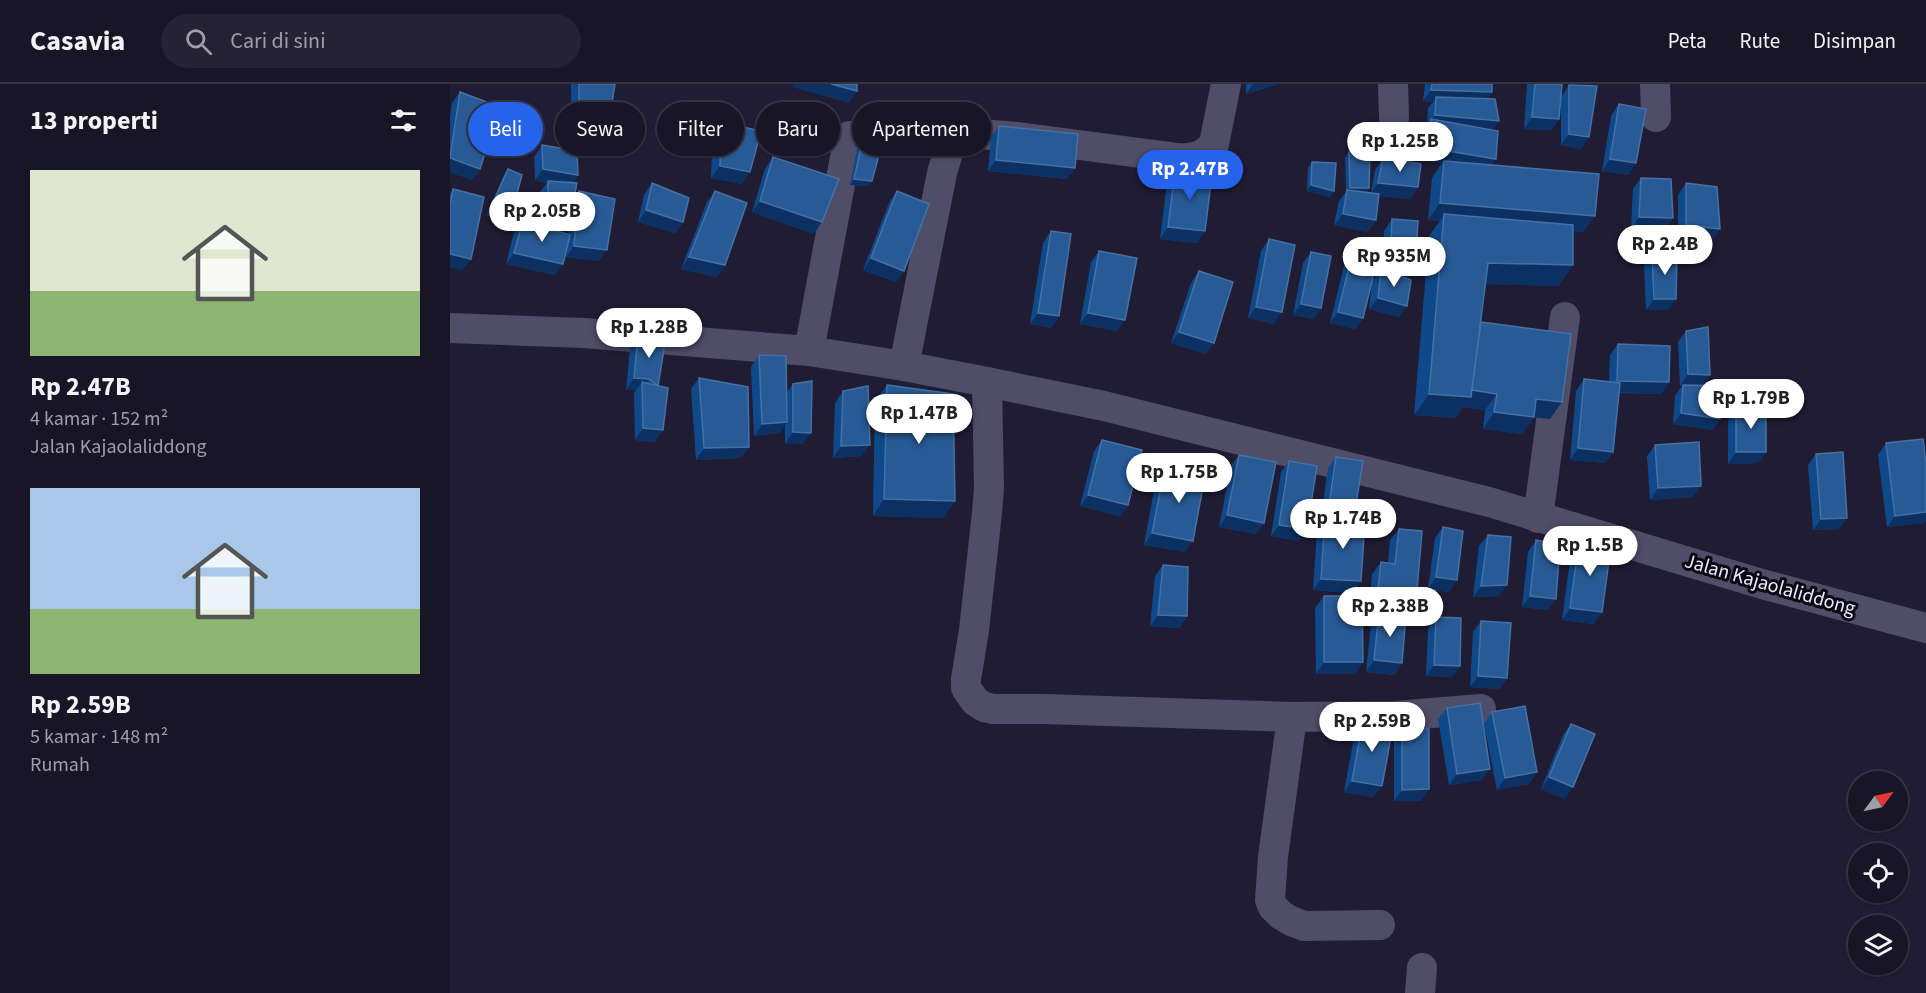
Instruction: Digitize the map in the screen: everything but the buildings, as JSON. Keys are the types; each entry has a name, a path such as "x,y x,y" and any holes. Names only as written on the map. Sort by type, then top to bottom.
{"street":[{"path":"904,366 942,173 952,144 964,136 979,134 1178,158 1197,158 1214,144 1226,84"},
{"path":"1393,84 1394,118"},
{"path":"1655,84 1656,117"},
{"path":"809,351 849,136"},
{"path":"1538,518 1565,317"},
{"name":"Jalan Kajaolaliddong","path":"450,328 584,333 809,351 987,382 1116,409 1489,502 1762,584 1926,627"},
{"path":"987,382 989,488 974,630 966,679 966,688 975,701 984,707 1292,717 1395,716 1481,709"},
{"path":"1292,717 1273,857 1270,900 1281,915 1304,926 1380,925"}]}
